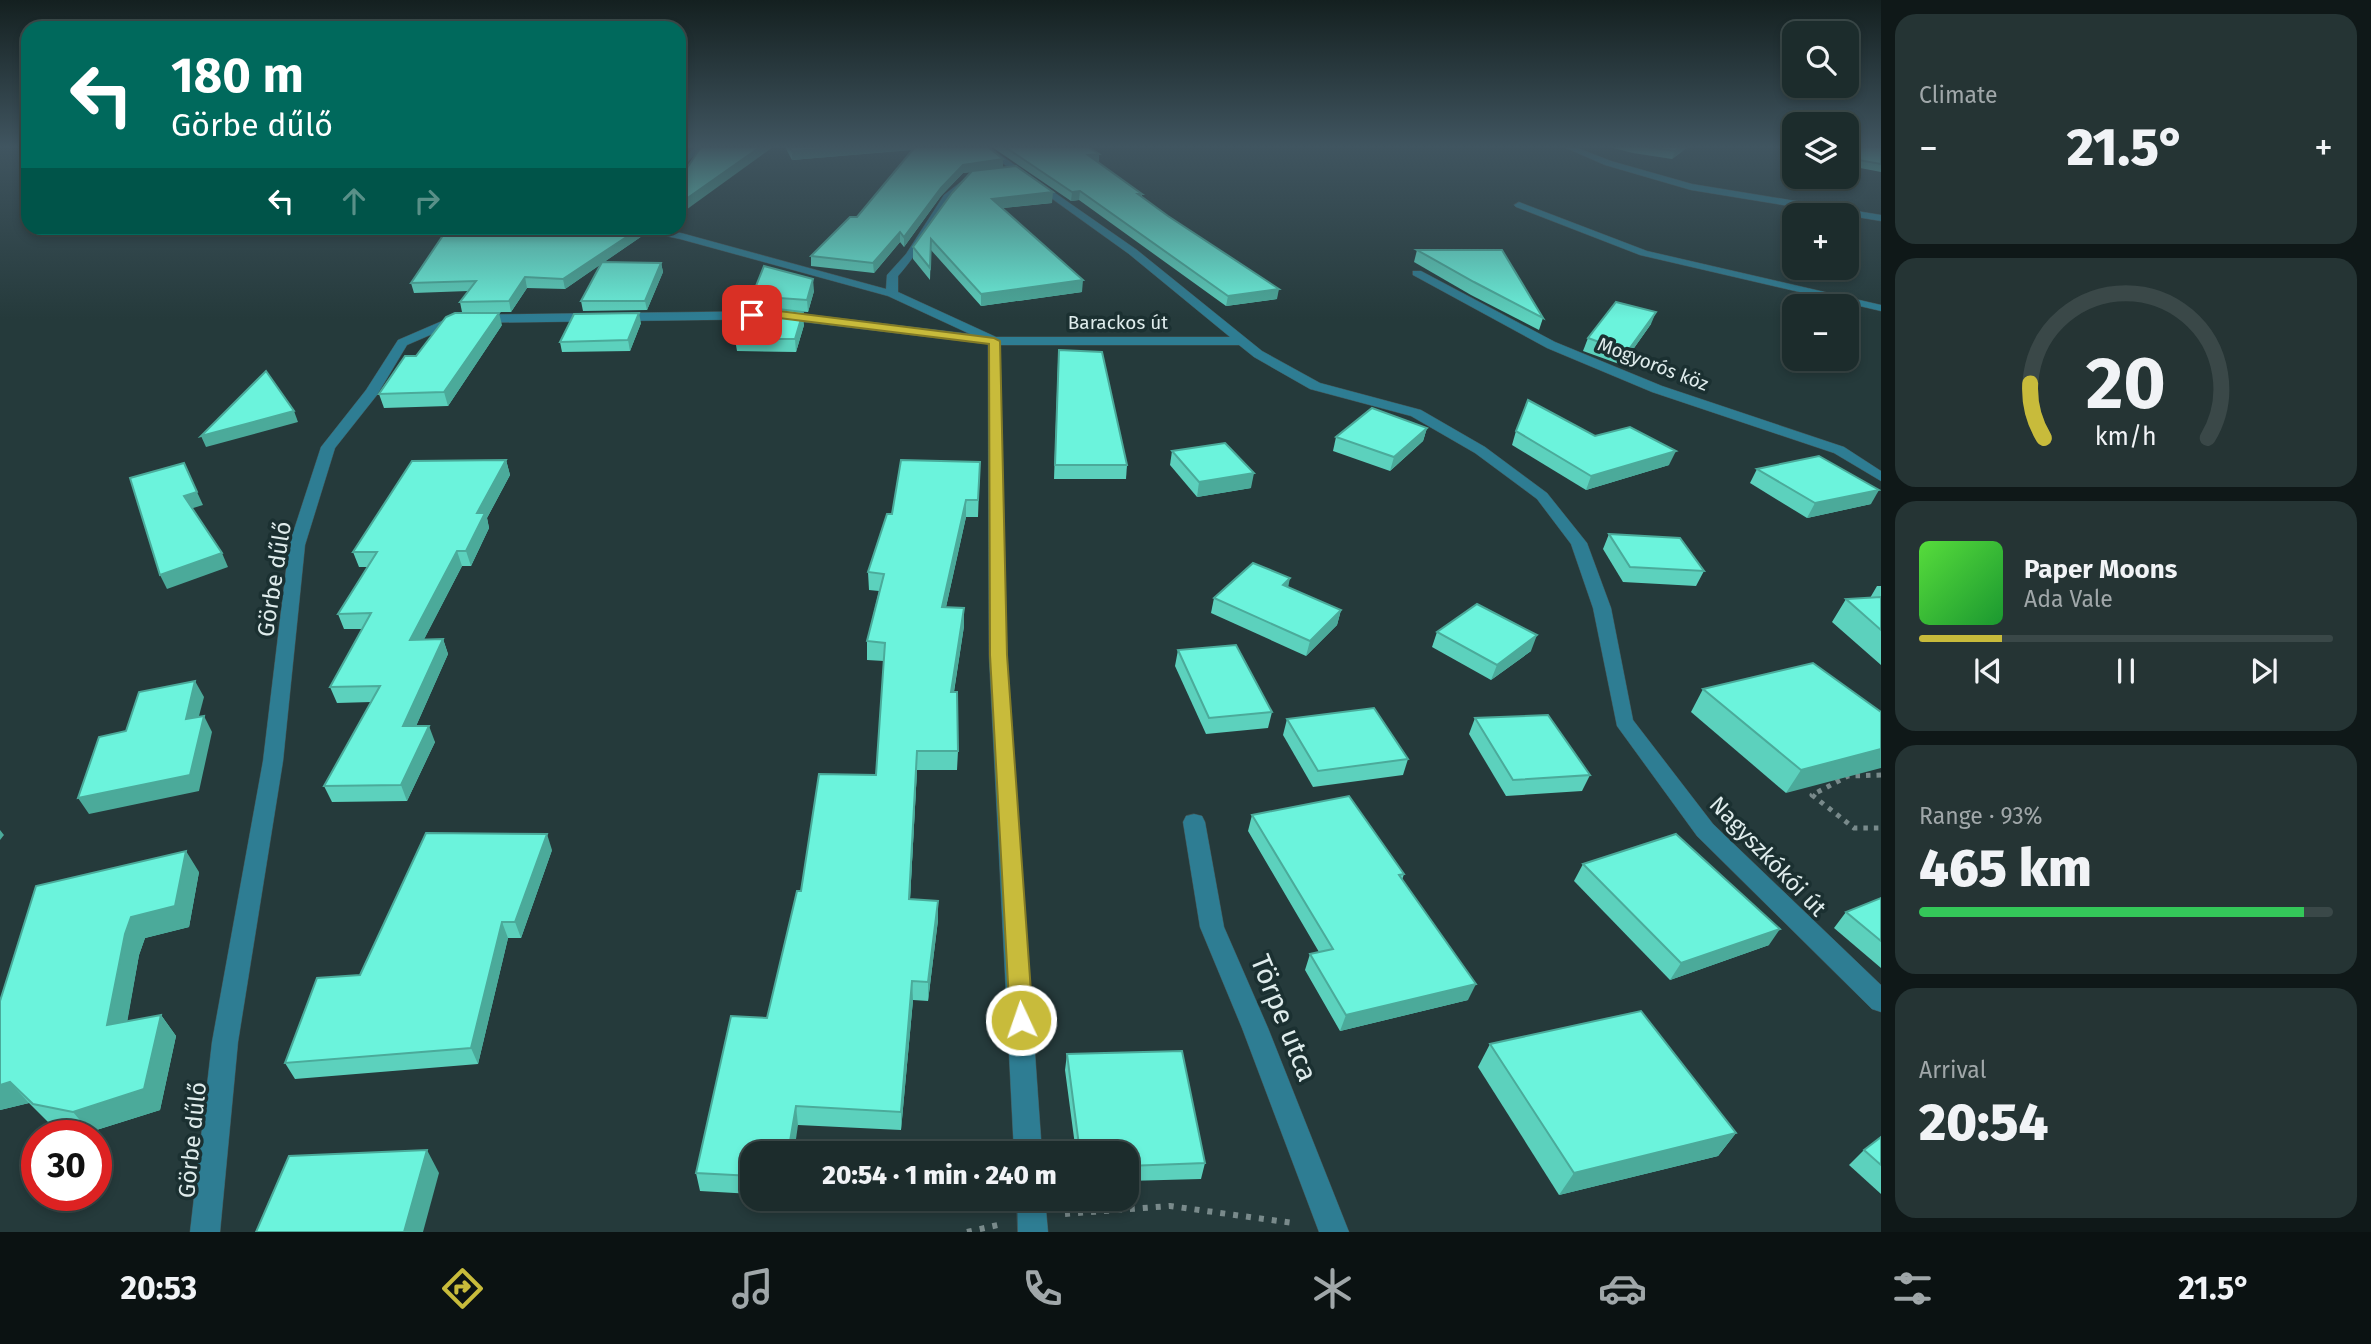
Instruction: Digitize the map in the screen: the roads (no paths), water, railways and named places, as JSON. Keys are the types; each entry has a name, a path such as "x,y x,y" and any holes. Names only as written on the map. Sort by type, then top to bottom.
{"street":[{"path":"892,294 892,275 910,256 942,204"},
{"name":"Nagyszkókói út","path":"1066,204 1133,252 1258,355 1315,386 1416,413 1480,450 1542,496 1579,543 1602,608 1624,721 1705,830 1881,1001"},
{"path":"1798,204 1881,218"},
{"path":"1519,205 1657,257 1881,308"},
{"path":"675,235 892,294 994,341 999,655 1027,1141"},
{"name":"Mogyorós köz","path":"1417,272 1550,345 1657,389 1839,450 1881,477"},
{"name":"Görbe dűlő","path":"205,1232 225,1042 273,761 297,545 328,447 372,392 402,343 456,318 766,315 994,341"},
{"name":"Barackos út","path":"994,341 1242,341"},
{"name":"Törpe utca","path":"1194,822 1212,927 1255,1028 1333,1230"}]}
